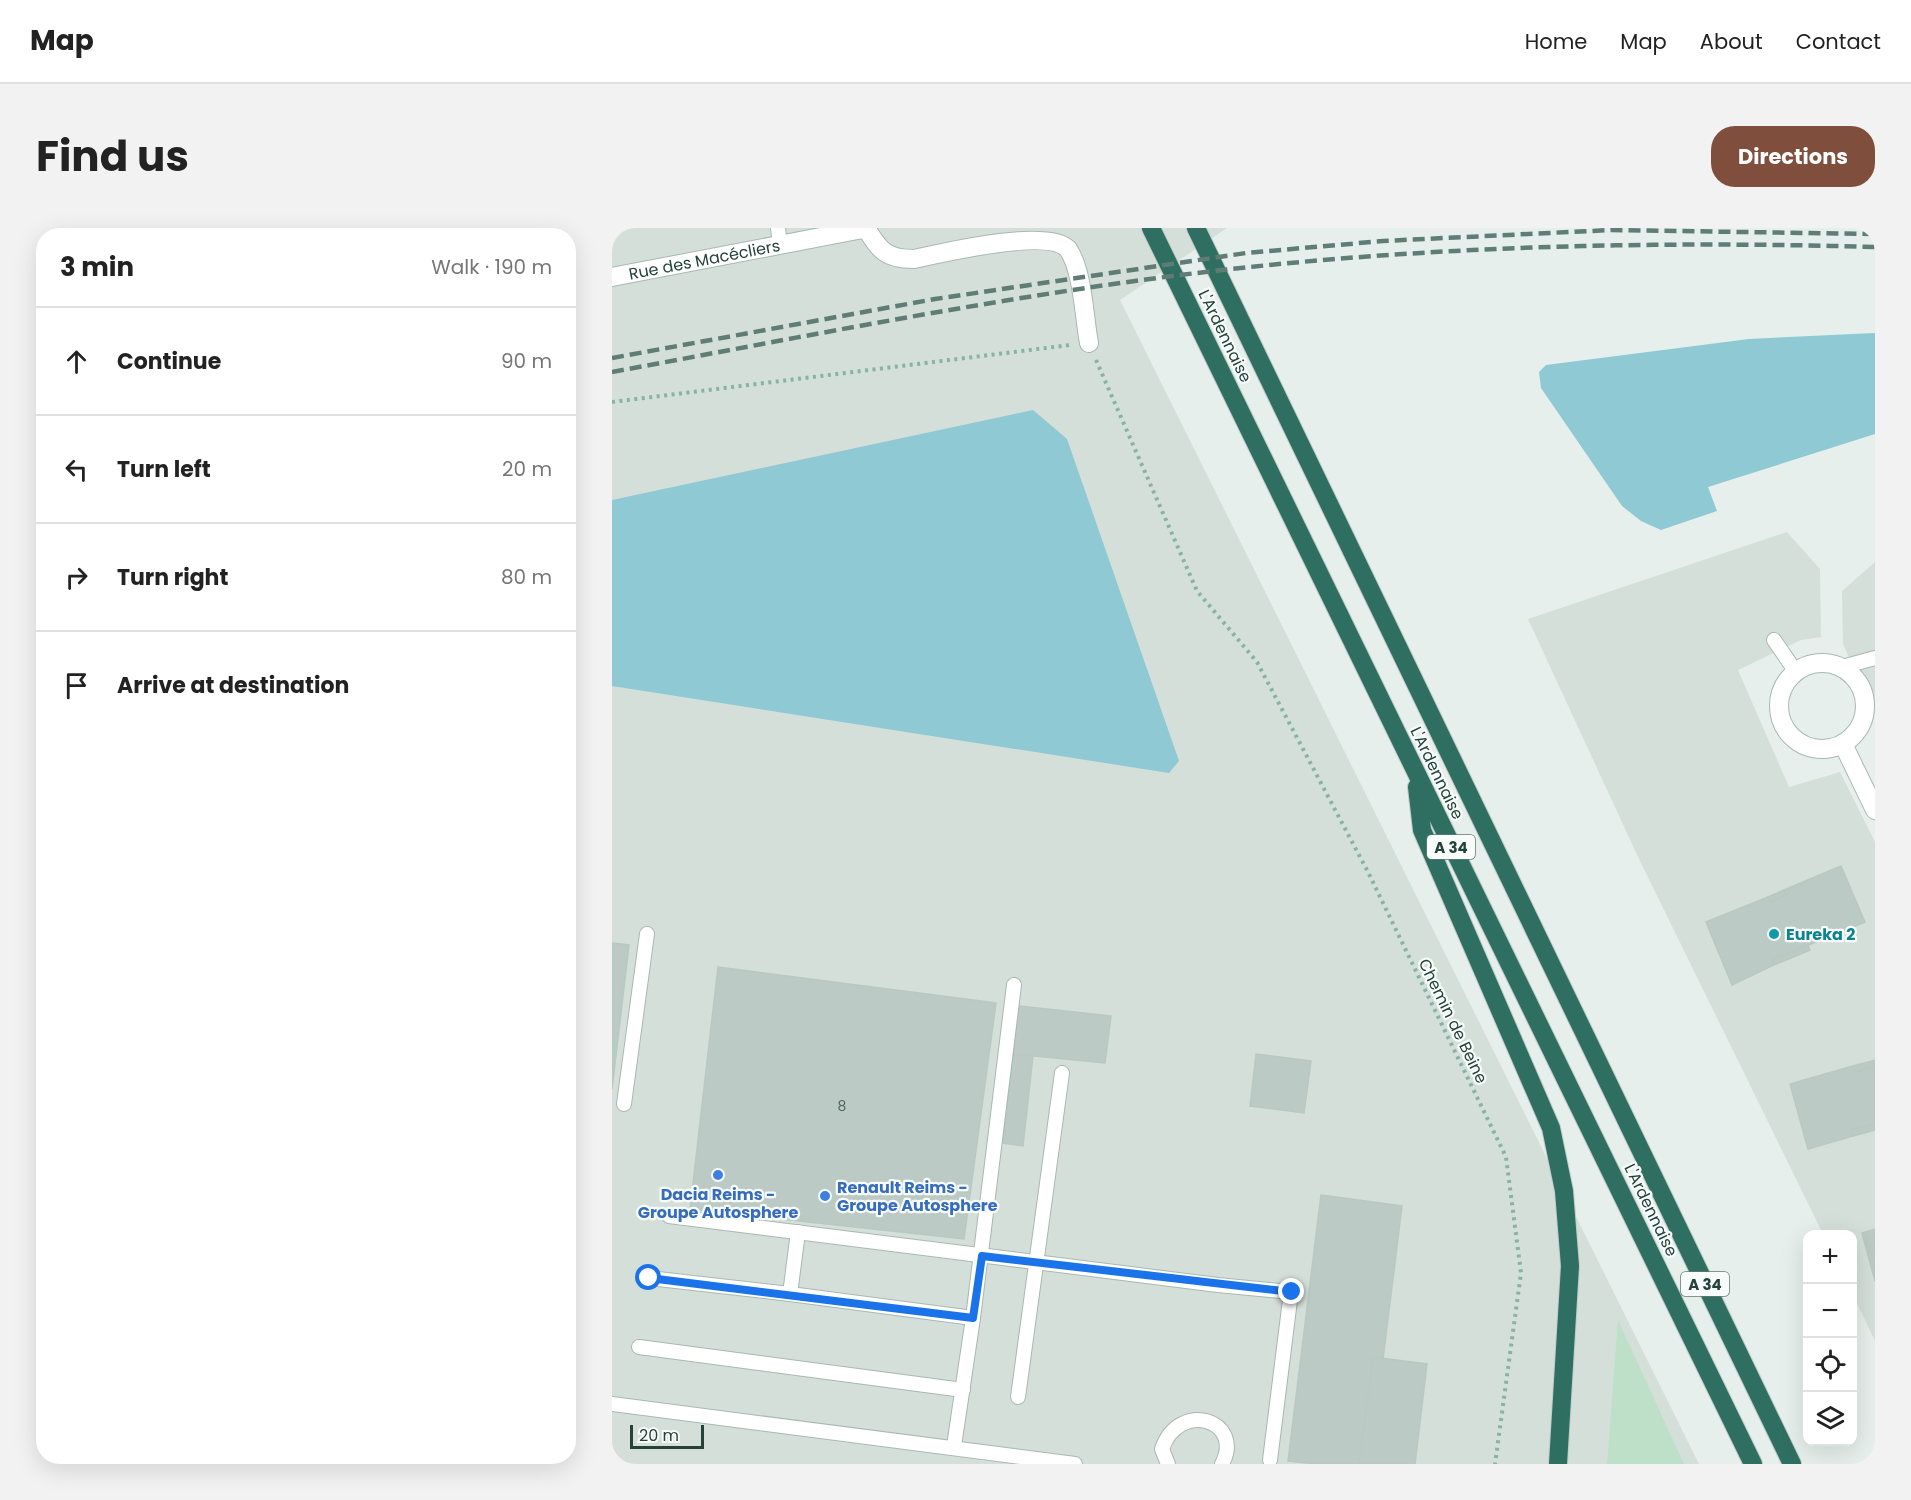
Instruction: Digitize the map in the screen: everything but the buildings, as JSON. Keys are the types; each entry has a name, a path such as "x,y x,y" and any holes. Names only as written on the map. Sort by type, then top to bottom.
{"highway":[{"name":"L'Ardennaise","path":"1151,228 1753,1464"},
{"name":"L'Ardennaise","path":"1196,228 1792,1464"},
{"path":"1416,774 1422,830 1551,1128 1560,1170 1564,1191 1570,1266 1558,1464"}],"street":[{"name":"Rue des Macécliers","path":"612,277 779,237 867,228"},
{"path":"867,228 880,250 900,259 914,259 1025,236 1047,237 1059,241 1068,248 1076,264 1089,343"},
{"path":"1818,663 1842,667 1853,675 1861,686 1865,699 1861,724 1842,744 1829,748 1815,748 1802,743 1787,729 1780,710 1781,696 1786,682 1796,672 1818,663"},
{"path":"1842,744 1875,810"}],"lane":[{"path":"1774,640 1796,672"},
{"path":"1842,667 1875,658"},
{"path":"624,1104 647,934"},
{"path":"954,1446 982,1256 1014,985"},
{"path":"1018,1397 1062,1073"},
{"path":"669,1216 1037,1263 1292,1292 1269,1460"},
{"path":"790,1294 798,1232"},
{"path":"649,1278 973,1318"},
{"path":"639,1347 963,1390"},
{"path":"612,1404 954,1446 1076,1464"},
{"path":"1168,1464 1162,1449 1167,1436 1183,1421 1205,1419 1220,1429 1227,1439 1227,1455 1222,1464"}],"path":[{"path":"612,402 1089,343"},
{"name":"Chemin de Beine","path":"1089,343 1197,591 1257,662 1280,704 1368,872 1506,1156 1521,1273 1495,1464"}],"shaded area":[{"path":"612,228 1227,228 1120,300 1699,1464 612,1464"},
{"path":"1787,532 1820,569 1821,637 1801,640 1738,670 1789,787 1840,772 1875,842 1875,1341 1857,1303 1857,1230 1821,1230 1639,859 1528,619"},
{"path":"1875,562 1875,715 1843,644 1842,591"}],"green space":[{"path":"1618,1320 1684,1464 1607,1464"}],"water":[{"path":"1875,333 1875,434 1708,487 1717,511 1661,530 1641,521 1622,506 1541,388 1539,372 1546,365 1749,339"},
{"path":"1033,410 1067,439 1179,761 1169,773 612,686 612,500"}],"railway":[{"path":"612,358 935,299 1246,253 1383,241 1611,230 1875,234"},
{"path":"612,372 1069,290 1227,269 1412,253 1504,249 1690,245 1875,247"}],"place":[{"name":"Eureka 2","path":"1774,934"},
{"name":"Dacia Reims - Groupe Autosphere","path":"718,1175"},
{"name":"Renault Reims - Groupe Autosphere","path":"825,1196"}],"route":[{"path":"649,1278 973,1318 982,1256 1218,1286 1292,1292"}]}
